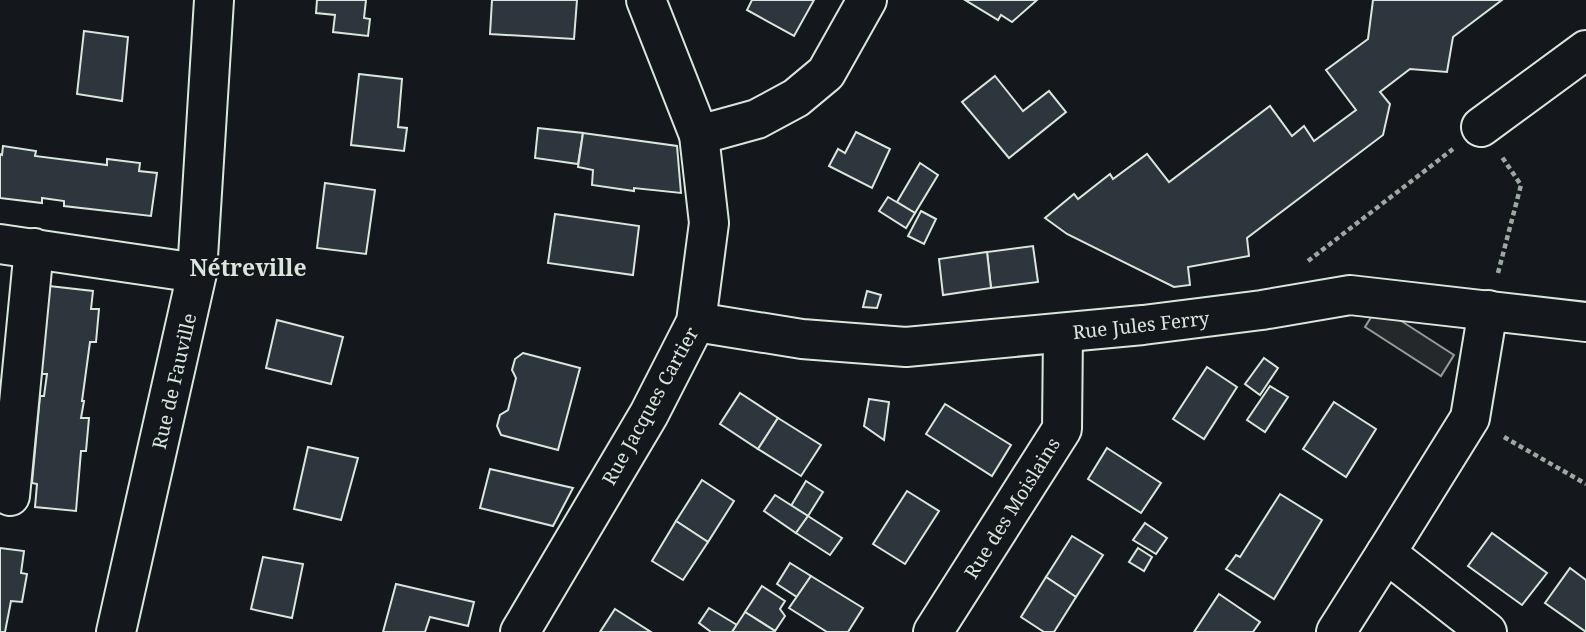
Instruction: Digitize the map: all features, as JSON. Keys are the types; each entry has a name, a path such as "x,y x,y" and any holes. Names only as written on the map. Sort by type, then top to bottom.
{"street":[{"name":"Rue de Fauville","path":"116,632 197,274 214,0"},
{"name":"Rue Jacques Cartier","path":"520,632 649,414 696,322 709,223 698,135 646,0"},
{"path":"698,135 757,119 796,98 826,73 867,0"},
{"path":"1481,127 1586,50"},
{"path":"10,496 17,246 197,274"},
{"name":"Rue Jules Ferry","path":"696,322 802,339 906,347 1063,333 1285,306 1350,295 1586,322"},
{"path":"1336,632 1470,418 1488,310"},
{"name":"Rue des Moislains","path":"933,632 1062,429 1063,333"},
{"path":"1386,553 1487,632"}],"path":[{"path":"1285,306 1292,274 1481,127 1521,185 1488,310"},
{"path":"1470,418 1586,484"}],"shaded area":[{"path":"1378,306 1454,355 1441,376 1365,327"}],"building":[{"path":"317,0 366,0 364,18 370,19 368,36 333,32 335,15 316,13"},
{"path":"492,0 577,0 574,39 490,34"},
{"path":"752,0 814,0 794,36 747,10"},
{"path":"965,0 1037,0 1012,22 1001,15 998,20"},
{"path":"1373,0 1502,0 1453,37 1447,72 1410,69 1380,92 1390,104 1383,135 1247,238 1249,256 1188,267 1190,285 1174,287 1067,234 1045,218 1074,194 1078,199 1110,174 1113,179 1147,154 1169,182 1270,106 1292,136 1304,126 1314,141 1356,110 1326,70 1368,39"},
{"path":"84,31 128,37 122,101 77,94"},
{"path":"359,74 402,79 398,127 407,128 404,151 351,145"},
{"path":"995,76 1023,111 1049,91 1066,112 1009,158 962,102"},
{"path":"538,128 583,133 578,164 535,158"},
{"path":"856,132 890,149 872,188 829,166 838,149 845,153"},
{"path":"583,133 677,146 681,193 634,188 634,191 592,185 593,170 578,167"},
{"path":"3,146 36,151 35,156 107,165 107,159 140,163 139,171 157,173 151,216 64,206 64,201 42,198 42,203 0,198 0,154 2,155"},
{"path":"920,163 938,175 915,213 897,202"},
{"path":"325,183 375,190 366,254 317,248"},
{"path":"888,197 915,213 906,228 879,211"},
{"path":"921,211 936,219 924,244 908,236"},
{"path":"555,214 639,226 633,275 548,263"},
{"path":"1033,246 1038,282 991,288 987,252"},
{"path":"987,252 991,288 943,295 939,259"},
{"path":"49,286 93,291 91,309 99,309 96,342 90,342 82,401 81,418 89,418 86,451 81,451 76,511 35,507 37,484 32,483 40,396 44,396 47,374 41,374"},
{"path":"867,291 881,295 877,308 863,307"},
{"path":"277,320 343,337 331,384 266,368"},
{"path":"523,353 580,368 558,450 501,435 497,426 500,415 508,410 516,378 512,370 515,359"},
{"path":"1264,358 1278,368 1260,395 1245,384"},
{"path":"1207,367 1237,387 1204,439 1173,419"},
{"path":"1270,386 1288,397 1265,432 1247,420"},
{"path":"740,393 778,418 758,449 720,424"},
{"path":"869,399 889,402 884,440 864,426"},
{"path":"1334,402 1376,429 1346,477 1303,449"},
{"path":"945,404 1011,445 992,476 926,434"},
{"path":"778,418 821,445 801,476 758,449"},
{"path":"308,447 358,458 341,520 294,509"},
{"path":"1107,448 1161,483 1141,513 1088,479"},
{"path":"490,469 573,488 553,526 480,508"},
{"path":"702,480 734,501 708,542 676,521"},
{"path":"806,481 823,492 808,516 791,506"},
{"path":"907,491 939,511 905,564 873,544"},
{"path":"1280,494 1322,520 1274,599 1226,569 1236,555 1240,557"},
{"path":"775,495 808,516 796,533 764,511"},
{"path":"808,516 842,538 830,555 796,533"},
{"path":"676,521 708,542 683,580 652,561"},
{"path":"1145,523 1167,538 1156,554 1133,540"},
{"path":"1492,533 1547,573 1522,605 1468,566"},
{"path":"1072,536 1103,555 1076,597 1046,577"},
{"path":"0,548 24,551 21,573 27,574 22,602 11,601 5,632 0,632"},
{"path":"1138,548 1152,557 1144,571 1129,562"},
{"path":"263,557 303,564 292,618 251,609"},
{"path":"790,563 811,576 797,597 777,584"},
{"path":"1570,568 1586,580 1586,632 1545,603"},
{"path":"811,576 863,608 848,632 827,632 789,608"},
{"path":"1046,577 1076,597 1054,632 1044,632 1021,617"},
{"path":"396,584 474,602 468,626 430,617 425,632 383,632"},
{"path":"762,586 785,601 780,609 785,616 775,631 745,612"},
{"path":"1219,594 1260,622 1253,632 1194,632"},
{"path":"709,608 737,625 732,632 711,632 699,623"},
{"path":"615,609 651,632 600,632"},
{"path":"745,612 775,631 732,632"}],"district":[{"name":"Nétreville","path":"248,267"}]}
